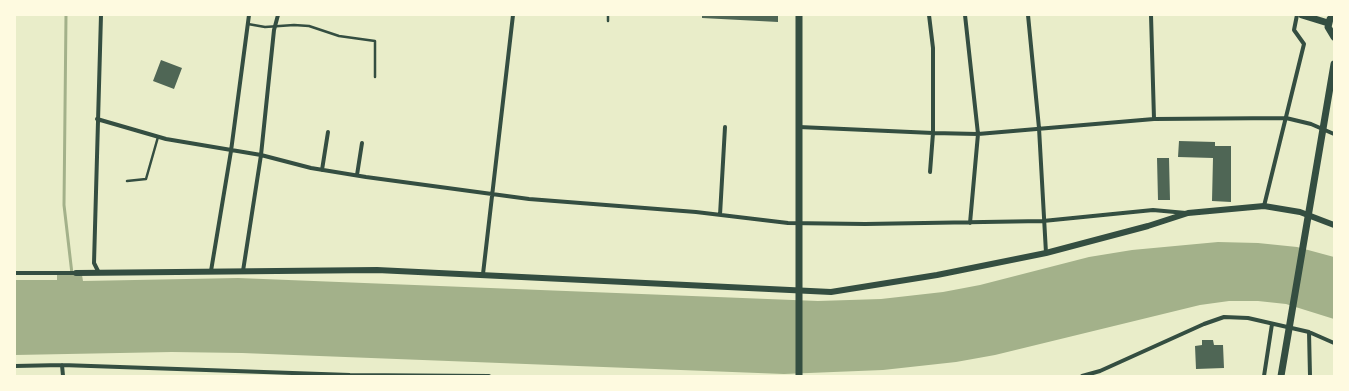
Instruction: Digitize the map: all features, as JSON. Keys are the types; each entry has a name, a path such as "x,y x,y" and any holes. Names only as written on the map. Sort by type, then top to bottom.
{"main road":[{"path":"799,15 800,376"},
{"path":"1302,15 1328,23"},
{"path":"1334,16 1328,23 1329,31 1334,38"},
{"path":"1281,376 1334,64"}],"street":[{"path":"99,273 94,263 101,15"},
{"path":"211,271 231,151 249,15"},
{"path":"242,271 261,155 275,26 278,15"},
{"path":"483,274 513,15"},
{"path":"929,15 933,48 933,133 930,172"},
{"path":"965,15 978,134 970,223"},
{"path":"1028,15 1039,128 1043,221 1046,253"},
{"path":"1151,15 1154,119"},
{"path":"1264,206 1304,44 1294,30 1297,15"},
{"path":"799,127 978,134 1154,119 1286,118 1311,124 1334,134"},
{"path":"97,119 158,137 231,151 261,155 322,170 357,176 529,199 720,215 788,223 970,223 1043,221 1153,210 1188,213 1264,206 1300,212 1334,225"},
{"path":"720,215 725,127"},
{"path":"322,170 328,132"},
{"path":"357,176 362,143"},
{"path":"15,273 378,270 483,274 723,288 831,292 938,275 1046,253 1148,226 1188,213"},
{"path":"1082,376 1100,371 1204,324 1224,317 1248,318 1309,332 1334,343"},
{"path":"1264,376 1272,324"},
{"path":"1309,332 1310,376"},
{"path":"62,365 63,376"},
{"path":"15,366 62,365 192,370 227,374 489,376"},
{"path":"192,370 193,376"}],"lane":[{"path":"608,15 608,21"},
{"path":"248,24 309,26 339,36 375,41 375,77"},
{"path":"127,181 146,179 158,137"}],"shaded area":[{"path":"1218,242 1258,243 1297,247 1334,257 1334,319 1286,304 1258,301 1229,301 1200,305 995,355 956,362 883,370 784,374 242,353 172,352 15,355 15,280 57,280 57,275 82,275 83,281 238,278 818,301 881,299 943,292 980,285 1089,257 1132,250"}],"building":[{"path":"702,15 778,15 778,22 702,18"},
{"path":"161,60 182,68 174,89 153,81"},
{"path":"1179,141 1215,142 1215,146 1231,146 1231,202 1212,201 1213,158 1178,157"},
{"path":"1157,158 1169,158 1170,200 1158,200"},
{"path":"1202,340 1213,340 1214,345 1223,345 1224,368 1196,369 1195,346 1202,345"}],"waterway":[{"path":"66,15 64,205 72,274"}]}
